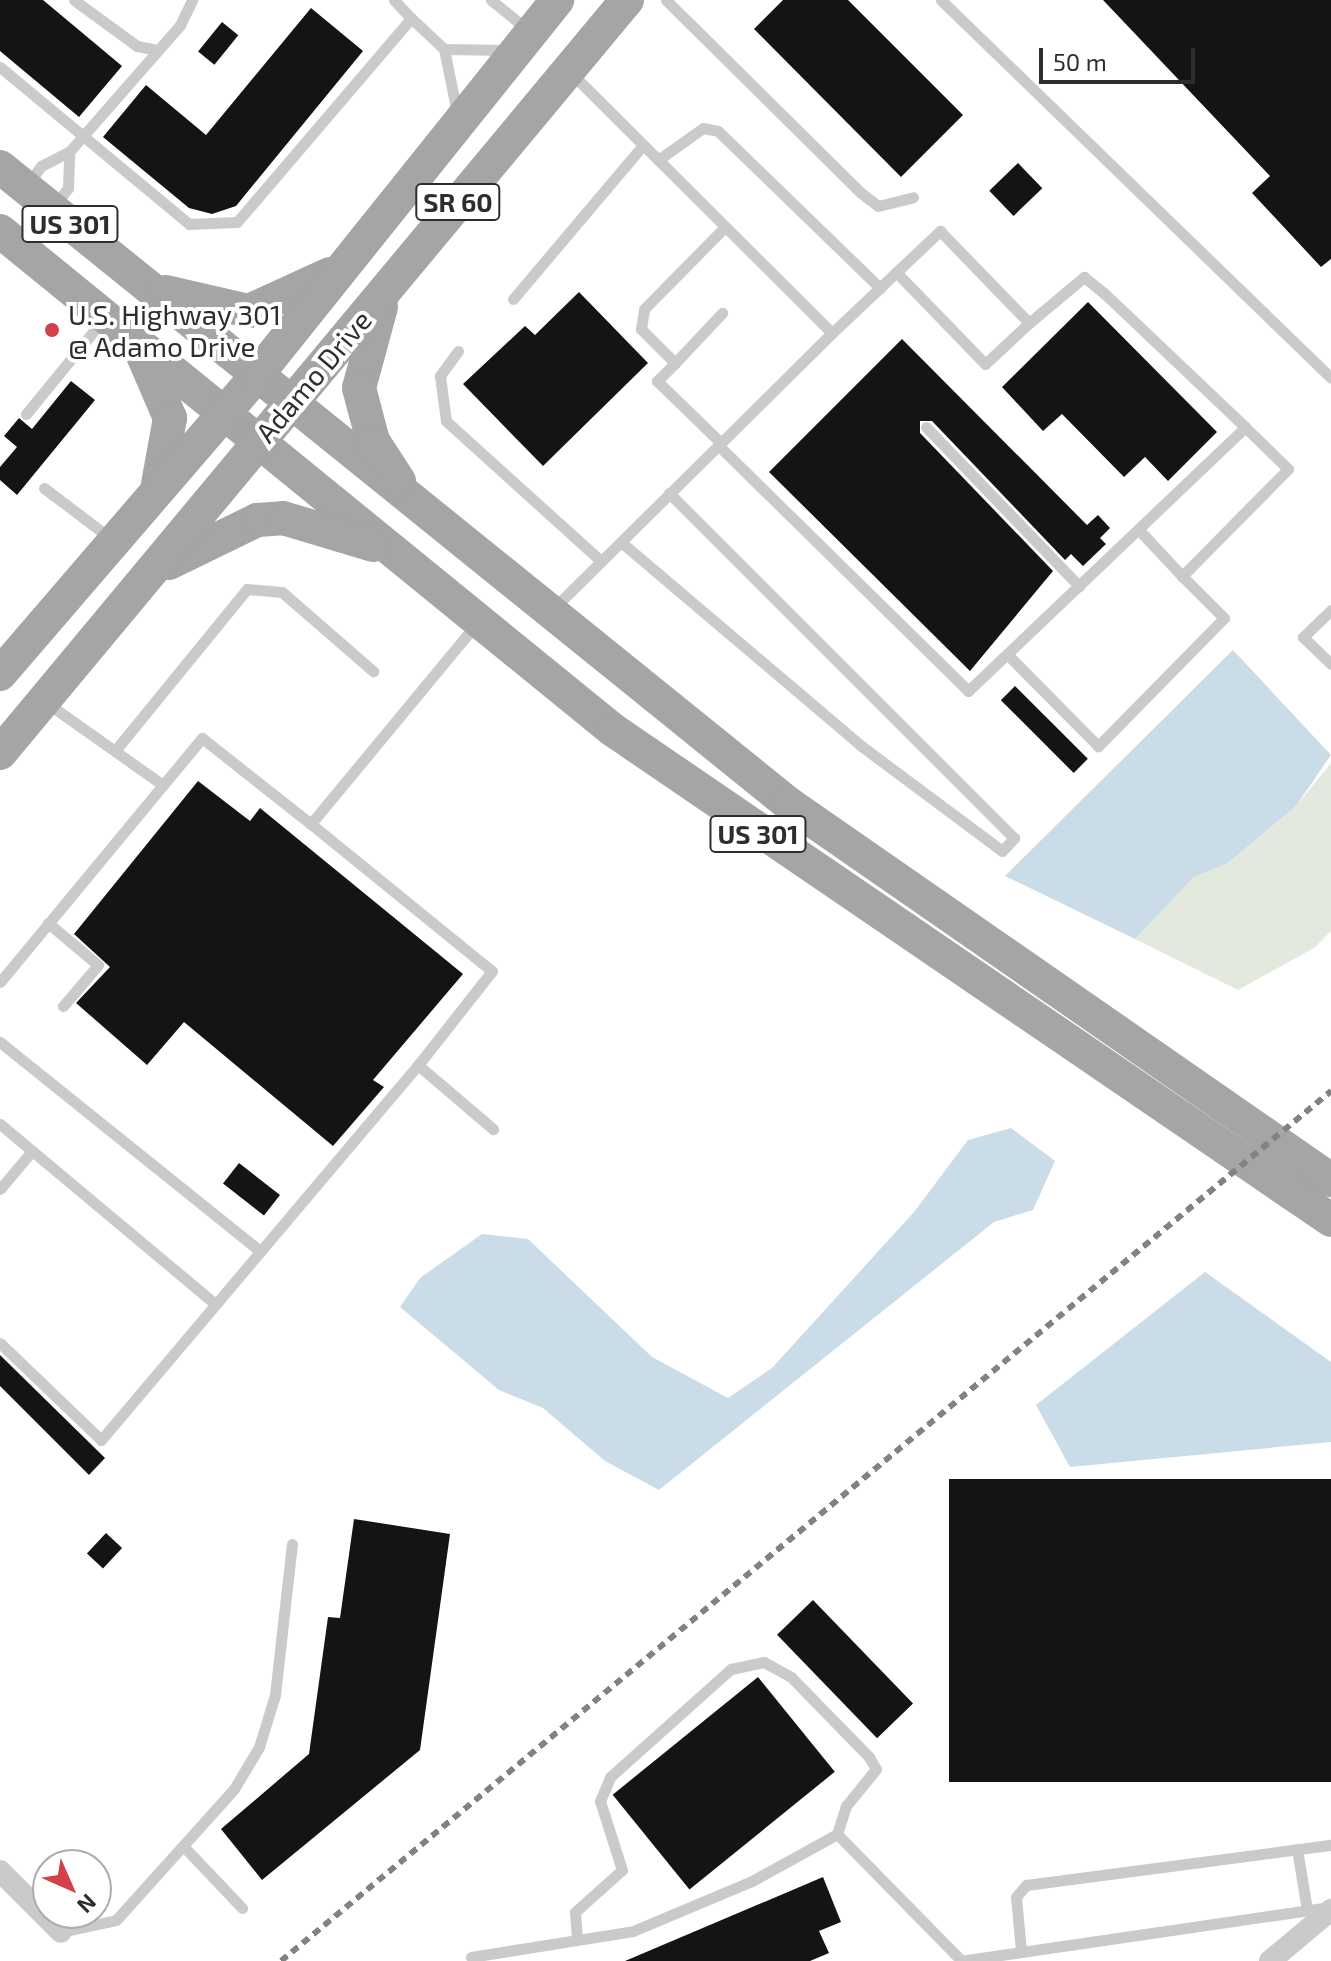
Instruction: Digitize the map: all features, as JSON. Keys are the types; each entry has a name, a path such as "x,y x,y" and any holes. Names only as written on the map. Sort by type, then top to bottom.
{"main road":[{"name":"Adamo Drive","path":"0,674 256,376 337,270 459,126 557,0"},
{"name":"Adamo Drive","path":"0,753 627,0"},
{"name":"US 301","path":"13,177 547,615 801,813 1319,1172"},
{"name":"US 301","path":"0,231 477,623 728,813 1331,1220"},
{"path":"140,283 236,312 337,270"},
{"path":"392,281 366,346 359,388 373,441 419,511"},
{"path":"134,339 170,418 155,491"},
{"path":"145,578 257,520 306,523 390,550"}],"street":[{"path":"0,1871 61,1932"},
{"path":"1270,1961 1331,1908"}],"lane":[{"path":"74,0 137,46 158,50"},
{"path":"13,177 69,152 158,50 190,5 178,0"},
{"path":"394,0 444,49 459,126"},
{"path":"491,0 525,42"},
{"path":"666,0 861,193 878,206 913,197"},
{"path":"941,0 1331,378"},
{"path":"0,67 189,224 237,222 411,18"},
{"path":"444,49 525,42"},
{"path":"568,70 832,333"},
{"path":"658,160 703,128 718,131 880,288"},
{"path":"513,299 643,145"},
{"path":"52,209 68,188 69,152"},
{"path":"675,363 641,329 644,309 725,227"},
{"path":"547,615 832,333 940,231 1029,323"},
{"path":"896,272 985,364 1084,277 1288,469 1182,576"},
{"path":"722,313 657,381 968,691 1245,427"},
{"path":"26,414 106,316"},
{"path":"458,351 440,376 446,421 601,561"},
{"path":"926,427 1079,586"},
{"path":"44,488 114,541"},
{"path":"621,542 860,745 1002,851 1014,838 669,493"},
{"path":"1007,654 1098,746 1224,618 1139,530"},
{"path":"118,747 247,589 282,592 373,671"},
{"path":"1331,610 1303,637 1331,664"},
{"path":"311,824 477,623"},
{"path":"43,699 118,747 163,785"},
{"path":"0,982 202,738 492,971 418,1065 256,1248 101,1440 0,1343"},
{"path":"48,923 98,965 63,1006"},
{"path":"0,1042 256,1248"},
{"path":"418,1065 493,1129"},
{"path":"0,1124 214,1303"},
{"path":"0,1189 32,1151"},
{"path":"61,1932 116,1920 187,1850 259,1747 275,1695 292,1544"},
{"path":"471,1957 577,1940 633,1931 752,1881 837,1834 846,1806 876,1769 869,1757 791,1677 764,1662 731,1669 610,1777 600,1801 622,1870 575,1912 577,1940"},
{"path":"837,1834 961,1961 1331,1908"},
{"path":"1021,1951 1016,1897 1026,1885 1331,1845"},
{"path":"1297,1849 1307,1910"},
{"path":"187,1850 242,1908"}],"shaded area":[{"path":"1331,763 1331,931 1314,948 1238,990 1135,939 1194,877 1228,863 1296,806"}],"water":[{"path":"1233,650 1331,755 1296,806 1228,863 1194,877 1135,939 1005,876"},
{"path":"1011,1128 1055,1161 1033,1210 994,1222 659,1490 605,1461 543,1408 499,1390 400,1307 420,1278 482,1234 528,1239 652,1357 728,1398 772,1368 914,1212 968,1140"},
{"path":"1205,1272 1331,1362 1331,1442 1070,1467 1036,1405"}],"building":[{"path":"0,0 43,0 122,66 79,117 0,51"},
{"path":"783,0 848,0 963,115 901,177 754,29"},
{"path":"1103,0 1331,0 1331,259 1321,267 1252,193 1270,176"},
{"path":"311,8 363,51 236,206 212,214 189,208 103,137 146,85 206,135"},
{"path":"222,22 238,35 214,65 198,52"},
{"path":"1018,163 1042,188 1014,216 989,191"},
{"path":"579,292 648,363 543,466 463,384 525,326 535,335"},
{"path":"1088,302 1217,432 1168,481 1145,457 1124,477 1062,414 1043,431 1002,387"},
{"path":"902,339 1087,525 1098,515 1110,528 1100,538 1106,544 1083,566 1071,554 1065,560 932,421 920,421 920,433 1053,571 970,671 769,472"},
{"path":"71,381 95,400 17,495 0,480 0,467 17,447 4,436 19,418 32,429"},
{"path":"1015,686 1088,759 1074,773 1001,700"},
{"path":"198,781 250,821 260,808 463,974 373,1080 384,1087 333,1146 184,1022 147,1065 76,1003 110,967 74,934"},
{"path":"239,1163 280,1195 264,1216 223,1183"},
{"path":"0,1355 105,1458 89,1475 0,1386"},
{"path":"949,1479 1331,1479 1331,1782 949,1782"},
{"path":"354,1519 450,1534 420,1750 262,1880 221,1829 309,1754 328,1617 340,1618"},
{"path":"106,1533 122,1548 103,1568 87,1553"},
{"path":"813,1600 913,1704 877,1738 777,1635"},
{"path":"758,1677 835,1772 689,1889 613,1795"},
{"path":"823,1877 841,1922 819,1931 829,1953 810,1961 625,1961"}],"railway":[{"path":"281,1961 1331,1091"}],"place":[{"name":"U.S. Highway 301 @ Adamo Drive","path":"52,330"}]}
